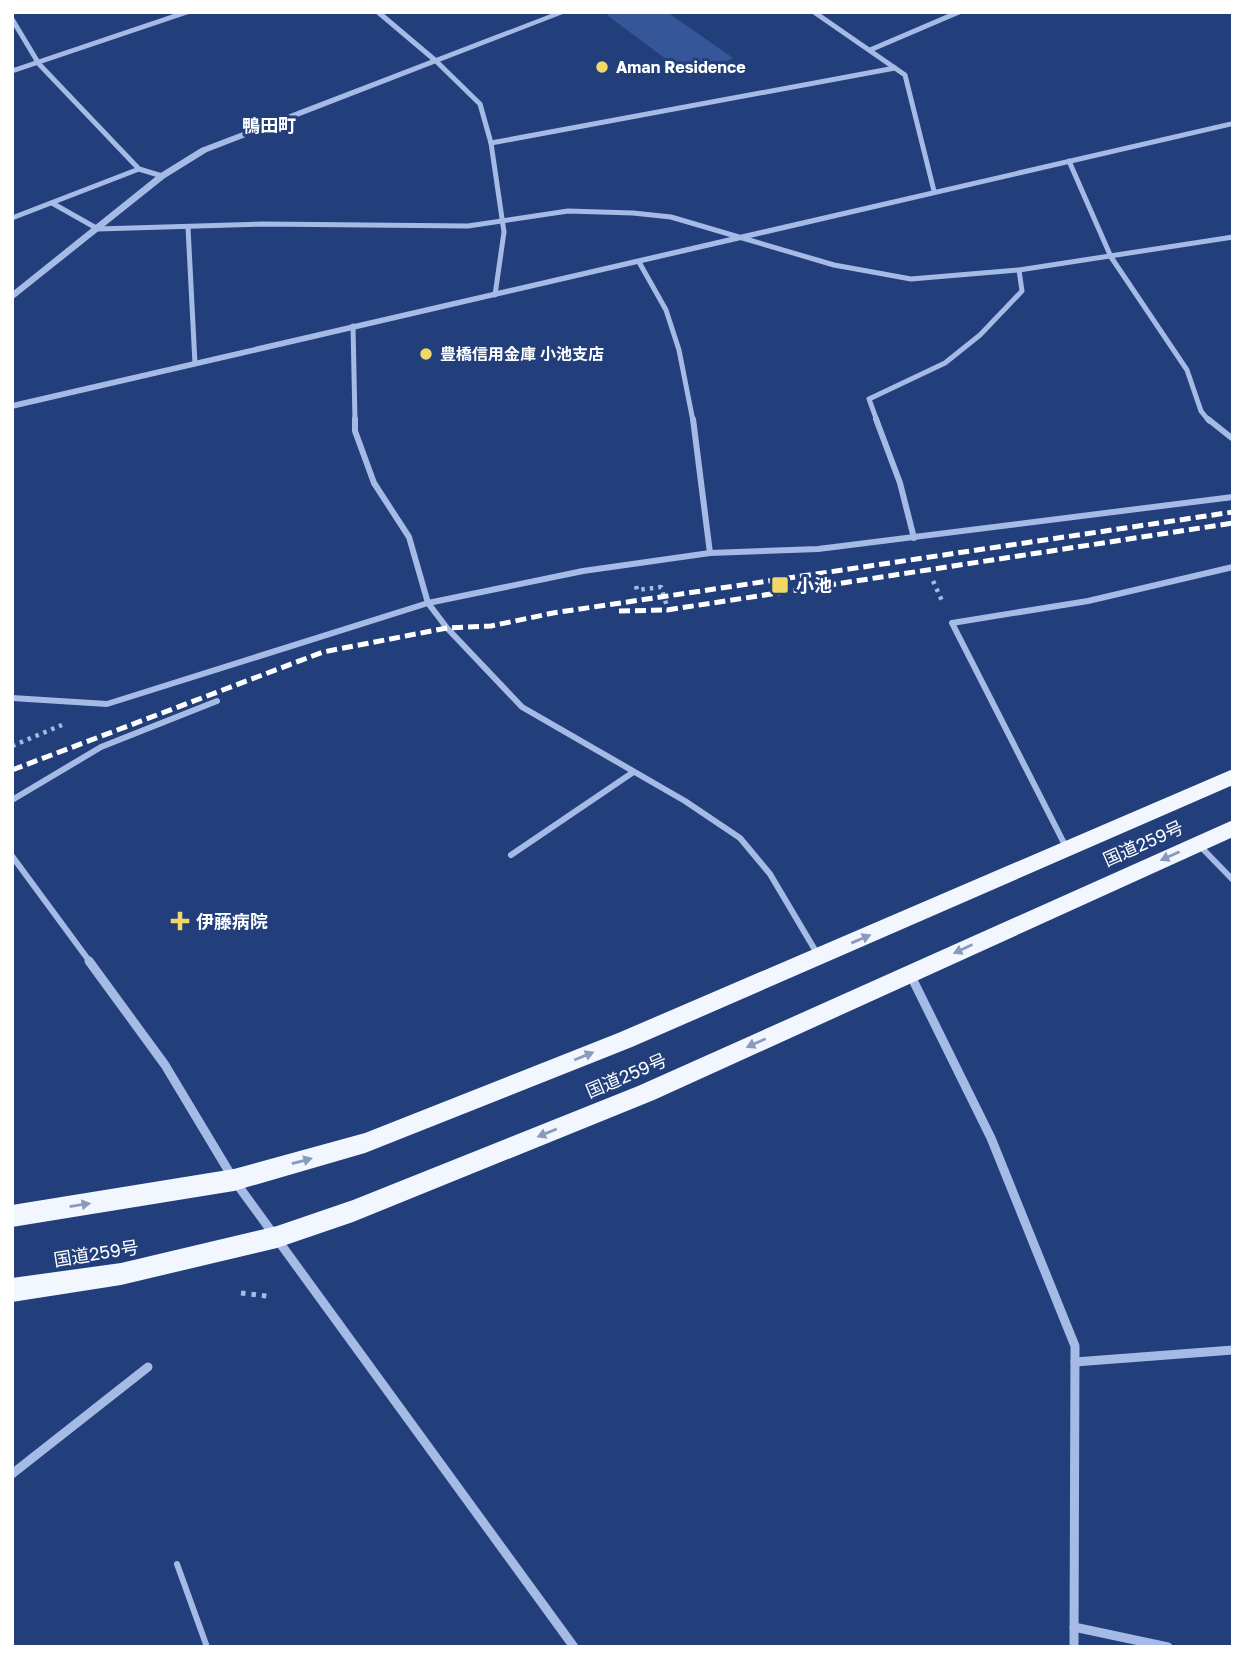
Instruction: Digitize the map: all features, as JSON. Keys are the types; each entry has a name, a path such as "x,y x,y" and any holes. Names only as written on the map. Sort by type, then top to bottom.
{"highway":[{"name":"国道259号","path":"12,1216 234,1180 365,1143 625,1040 1233,777"},
{"name":"国道259号","path":"12,1290 121,1274 277,1237 353,1212 646,1093 1233,828"}],"street":[{"path":"12,71 187,12"},
{"path":"378,12 436,61 480,104 491,143 504,232 495,295"},
{"path":"12,298 162,176 204,150 564,12"},
{"path":"814,12 905,75 934,191"},
{"path":"870,50 959,12"},
{"path":"12,19 39,64 139,169 162,176"},
{"path":"491,143 895,68"},
{"path":"12,406 1233,123"},
{"path":"1069,161 1111,257 1187,370 1201,411 1209,421 1233,439"},
{"path":"12,218 139,169"},
{"path":"52,203 98,229 262,224 468,226 541,214 599,210 671,217 834,265 911,279 1019,270 1233,237"},
{"path":"188,227 195,364"},
{"path":"639,262 666,310 679,350 698,443 710,553"},
{"path":"914,538 900,483 869,398 945,363 980,335 1023,291 1019,270"},
{"path":"353,326 355,431 374,483 409,537 428,603 447,628 522,707 632,773 685,801 740,838 770,874 819,957"},
{"path":"12,698 107,704 428,603 583,570 710,553 818,549 1233,497"},
{"path":"1067,849 952,623 1088,601 1233,567"},
{"path":"12,800 101,747 217,701"},
{"path":"511,855 632,773"},
{"path":"1198,843 1233,880"},
{"path":"12,856 165,1065 234,1180 574,1647"},
{"path":"910,973 991,1138 1075,1346 1074,1647"},
{"path":"1075,1362 1233,1350"},
{"path":"12,1474 148,1367"},
{"path":"1074,1627 1168,1647"}],"lane":[{"path":"177,1564 207,1647"}],"path":[{"path":"632,564 637,590 661,587 670,616"},
{"path":"933,581 939,595"},
{"path":"241,1293 267,1296"}],"shaded area":[{"path":"614,12 667,12 733,58 690,77 607,15"}],"railway":[{"path":"12,770 323,652 447,628 491,626 553,613 1233,512"},
{"path":"619,611 667,610 1233,523"}],"place":[{"name":"Aman Residence","path":"602,67"},
{"name":"豊橋信用金庫 小池支店","path":"426,354"},
{"name":"小池","path":"780,585"},
{"name":"伊藤病院","path":"180,921"}],"district":[{"name":"鴨田町","path":"269,125"}]}
